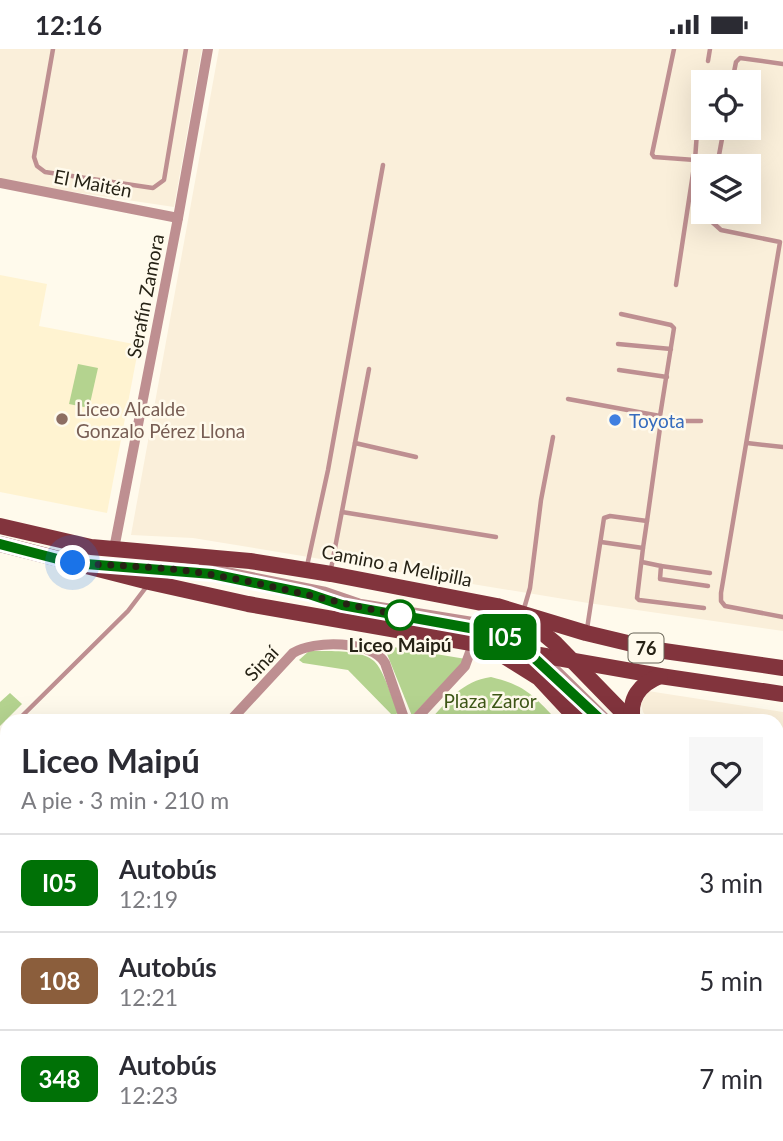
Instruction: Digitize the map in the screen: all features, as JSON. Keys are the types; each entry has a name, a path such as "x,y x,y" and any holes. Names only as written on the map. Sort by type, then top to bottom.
{"main road":[{"name":"Camino a Melipilla","path":"0,526 67,542 114,549 250,561 331,573 517,611 586,633 657,650 783,668"},
{"name":"76","path":"0,544 248,604 660,676 783,694"},
{"path":"0,552 24,550"},
{"path":"517,611 549,637 625,714"},
{"path":"480,645 535,675 572,714"},
{"path":"632,714 635,696 645,684 660,676"}],"street":[{"name":"Serafín Zamora","path":"114,549 208,49"},
{"name":"El Maitén","path":"0,183 178,218"},
{"name":"Sinaí","path":"236,714 293,653 311,646 326,645 372,650 380,655 403,714"},
{"path":"421,714 460,672 480,645"}],"lane":[{"path":"53,49 34,157 37,166 45,172 153,188 164,180 186,49"},
{"path":"674,49 652,154 654,157 691,160"},
{"path":"708,61 710,49"},
{"path":"734,70 740,58 783,64"},
{"path":"306,569 328,470 383,165"},
{"path":"676,285 691,186"},
{"path":"714,224 721,230 781,242 721,601 733,608 783,617"},
{"path":"621,314 671,325 674,328 637,598 704,608"},
{"path":"618,344 671,349"},
{"path":"331,573 369,369"},
{"path":"619,370 667,377"},
{"path":"568,399 660,416"},
{"path":"662,424 667,421 701,421"},
{"path":"517,611 530,588 541,500 553,437"},
{"path":"355,443 416,457"},
{"path":"747,443 783,447"},
{"path":"342,512 496,537"},
{"path":"586,633 604,518 607,515 647,520"},
{"path":"601,542 643,548"},
{"path":"114,549 326,589 360,601 484,621 517,634 595,714"},
{"path":"642,562 710,573"},
{"path":"73,563 212,574 309,594 342,605 492,632 538,655 604,714"},
{"path":"661,566 660,579 708,586"},
{"path":"24,714 137,602 149,582"}],"shaded area":[{"path":"0,49 202,49 174,207 0,181"},
{"path":"219,49 783,49 783,631 588,603 193,538 131,535"},
{"name":"Liceo Alcalde Gonzalo Pérez Llona","path":"0,275 47,284 39,326 139,345 107,513 0,492"},
{"path":"648,691 783,714 645,714 641,704"}],"green space":[{"path":"78,364 98,368 89,408 69,404"},
{"path":"393,647 466,659 411,714 387,654"},
{"path":"309,651 334,651 368,657 378,665 398,712 391,714 348,670 303,663 299,660"},
{"name":"Plaza Zaror","path":"491,677 513,684 529,693 551,714 435,714 464,687"},
{"path":"10,693 22,704 12,714 0,714 0,702"}],"bus line":[{"name":"I05","path":"0,544 73,563 212,574 309,594 342,605 492,632 505,637 530,654 594,714"}],"place":[{"name":"Liceo Alcalde Gonzalo Pérez Llona","path":"62,419"},
{"name":"Toyota","path":"615,420"},
{"name":"Liceo Maipú","path":"400,615"}],"route":[{"path":"73,563 198,572 309,594 342,605 400,615"}]}
